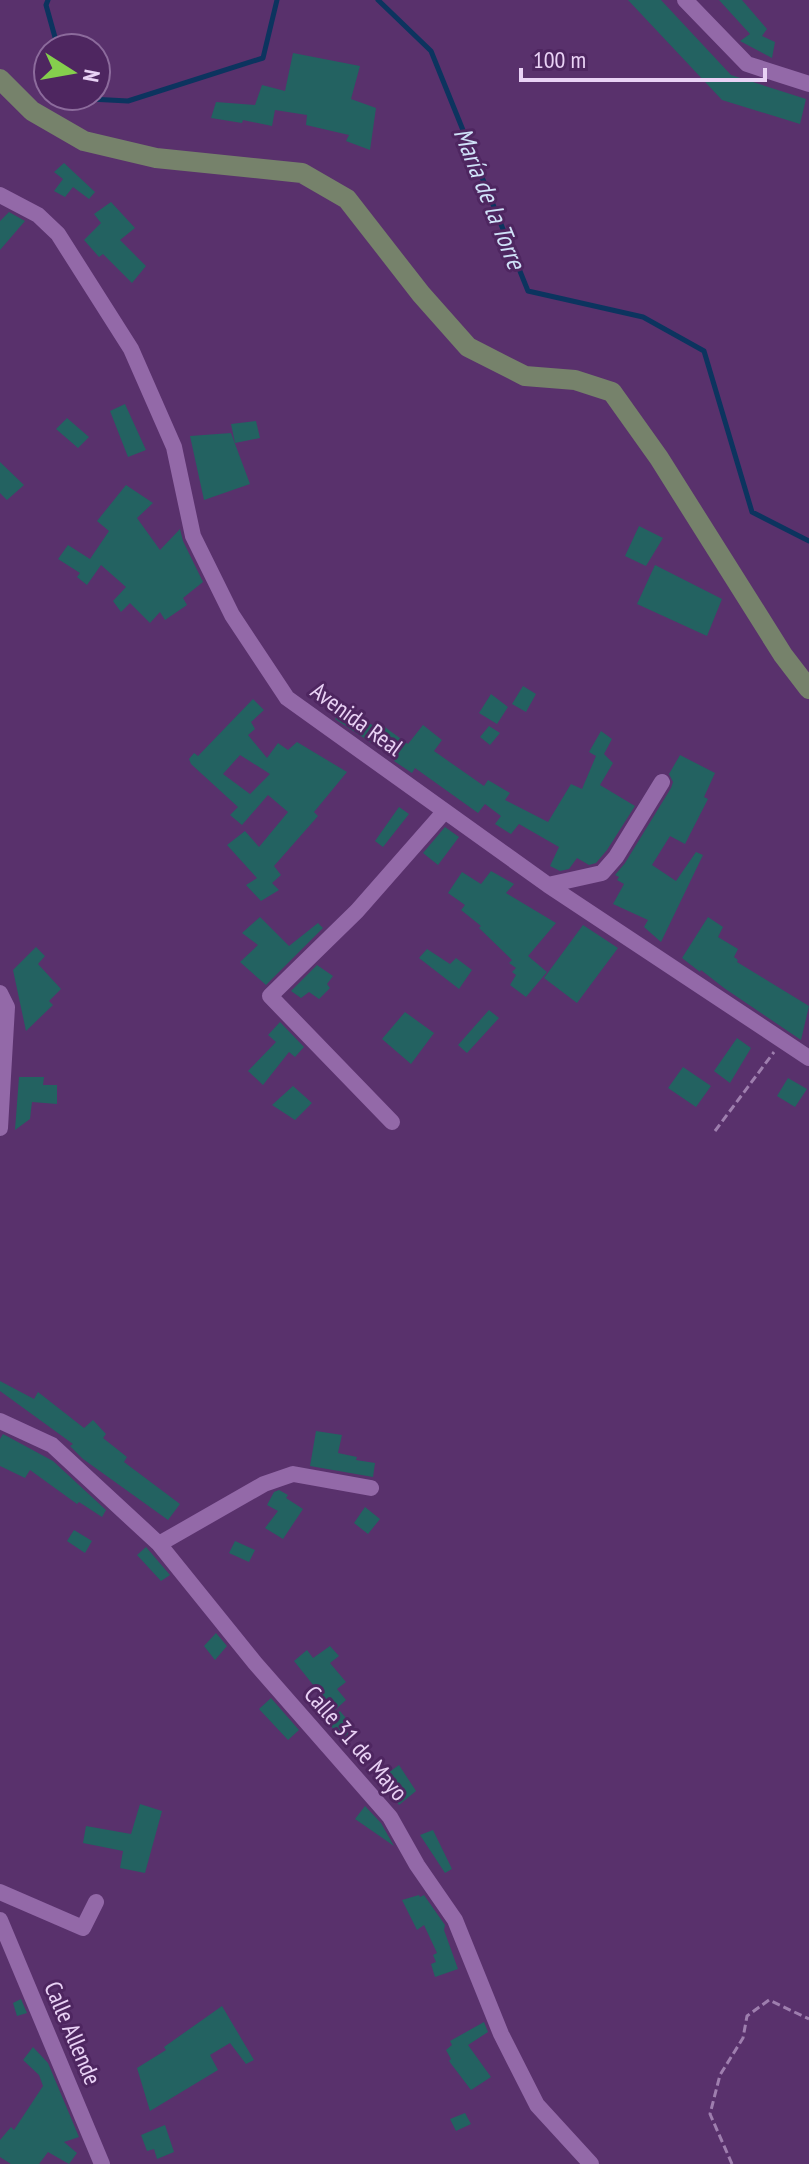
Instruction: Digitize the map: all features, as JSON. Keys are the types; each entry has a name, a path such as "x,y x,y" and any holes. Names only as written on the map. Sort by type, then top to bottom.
{"main road":[{"path":"0,79 32,111 84,141 156,158 302,173 347,199 421,294 468,347 525,376 575,380 612,392 659,458 783,655 809,689"}],"street":[{"path":"685,0 747,64 809,84"},
{"name":"Avenida Real","path":"0,195 38,215 58,234 131,349 174,447 193,536 232,615 287,698 548,885 809,1058"},
{"path":"548,885 602,873 616,857 662,782"},
{"path":"392,1122 270,996 357,911 444,812"},
{"path":"0,993 7,1007 0,1128"},
{"name":"Calle 31 de Mayo","path":"0,1421 52,1445 159,1544 255,1663 390,1817 417,1865 455,1920 501,2034 537,2105 591,2164"},
{"path":"159,1544 264,1484 293,1474 371,1488"},
{"path":"0,1892 83,1928 96,1902"},
{"name":"Calle Allende","path":"0,1920 102,2164"}],"path":[{"path":"715,1131 783,1040"},
{"path":"732,2164 710,2114 720,2075 743,2038 747,2016 769,2000 809,2019"}],"building":[{"path":"628,0 661,0 731,75 806,99 800,124 722,100"},
{"path":"719,0 742,0 767,29 762,36 775,42 772,58 740,41 750,34"},
{"path":"293,53 360,66 351,99 376,108 370,150 346,141 349,135 306,125 307,115 275,110 272,126 211,118 216,102 255,105 262,85 285,91"},
{"path":"64,163 95,192 89,199 73,187 65,197 54,191 63,179 54,172"},
{"path":"111,202 135,228 120,240 146,266 132,283 103,254 99,257 84,240 101,223 94,214"},
{"path":"9,212 25,221 0,250 0,221"},
{"path":"125,404 146,450 128,457 110,411"},
{"path":"67,418 89,437 78,448 56,429"},
{"path":"256,421 260,438 235,443 231,424"},
{"path":"231,433 250,484 204,500 190,436"},
{"path":"0,462 24,485 7,500 0,493"},
{"path":"126,485 153,503 137,518 160,550 180,529 203,582 183,598 187,605 165,620 160,612 150,623 130,603 121,612 113,601 126,587 101,565 87,585 77,577 80,573 58,559 68,545 90,559 109,531 97,521"},
{"path":"639,526 663,538 646,566 625,556"},
{"path":"655,565 722,599 707,636 637,604"},
{"path":"523,686 536,694 526,712 512,704"},
{"path":"491,694 508,707 497,724 479,713"},
{"path":"253,699 264,710 251,722 255,729 248,735 267,758 278,743 288,750 297,742 347,772 314,812 318,816 274,866 281,875 272,883 279,890 261,901 246,885 257,878 227,845 245,831 259,847 288,812 268,795 242,825 230,815 238,807 191,764 189,759 194,753 198,756","holes":["240,755 270,774 250,794 223,774"]},
{"path":"344,706 378,729 382,725 408,744 423,725 442,740 434,751 484,786 488,780 510,793 505,800 548,822 571,784 582,789 596,756 589,752 601,731 612,739 604,754 613,763 600,785 635,806 596,863 589,865 577,858 569,869 560,871 550,866 559,847 519,824 511,834 495,824 501,816 485,804 478,813 415,768 412,773 335,719"},
{"path":"489,726 500,733 490,745 480,737"},
{"path":"680,755 715,773 704,797 708,799 685,844 670,836 652,865 676,881 696,852 703,855 661,942 644,927 648,920 613,904 624,884 615,875 671,788 673,782 669,774"},
{"path":"399,807 409,814 383,847 375,841"},
{"path":"445,827 459,837 438,865 423,853"},
{"path":"491,871 514,884 506,893 556,923 528,956 547,972 526,997 510,985 516,975 512,972 516,968 509,963 512,960 479,928 481,926 461,910 465,905 448,893 462,872 481,884"},
{"path":"260,917 289,946 318,923 323,928 266,985 240,962 258,945 242,933"},
{"path":"708,917 723,927 718,937 738,949 734,957 737,962 809,1006 801,1040 682,958"},
{"path":"583,925 618,948 577,1003 544,978"},
{"path":"36,947 45,956 38,964 61,989 49,1001 53,1005 26,1031 13,970"},
{"path":"427,949 450,964 456,958 472,970 459,989 419,958"},
{"path":"317,965 333,976 327,984 330,988 319,999 309,992 301,998 291,991"},
{"path":"489,1010 499,1018 467,1053 458,1045"},
{"path":"405,1012 434,1033 411,1064 382,1039"},
{"path":"280,1022 304,1047 295,1057 289,1052 263,1085 248,1071 276,1042 268,1035"},
{"path":"737,1038 751,1048 730,1083 714,1071"},
{"path":"683,1067 711,1086 696,1107 668,1088"},
{"path":"19,1077 44,1077 43,1085 57,1085 57,1104 32,1102 30,1119 15,1130"},
{"path":"788,1078 807,1089 795,1107 777,1096"},
{"path":"293,1086 312,1103 295,1120 272,1105"},
{"path":"0,1381 34,1399 38,1392 84,1428 93,1420 106,1434 103,1438 127,1457 124,1462 180,1504 168,1520 83,1459 70,1446 73,1444 0,1391"},
{"path":"316,1431 342,1435 338,1453 375,1463 373,1477 310,1466"},
{"path":"3,1434 53,1461 106,1510 102,1517 79,1502 77,1504 30,1470 25,1478 0,1466 0,1439"},
{"path":"279,1490 303,1509 283,1539 265,1528 278,1511 267,1505 274,1492"},
{"path":"365,1507 380,1519 368,1534 354,1523"},
{"path":"74,1530 92,1541 85,1553 67,1541"},
{"path":"235,1541 255,1550 249,1562 229,1553"},
{"path":"146,1547 170,1575 161,1581 137,1555"},
{"path":"216,1633 227,1646 215,1660 204,1646"},
{"path":"330,1646 339,1656 330,1663 346,1682 337,1689 346,1700 334,1711 294,1661 307,1650 313,1658"},
{"path":"271,1698 299,1730 288,1740 259,1709"},
{"path":"340,1711 355,1729 343,1739 328,1723"},
{"path":"399,1765 416,1791 399,1805 381,1778"},
{"path":"140,1804 162,1811 145,1873 120,1868 123,1851 83,1843 86,1826 131,1834"},
{"path":"365,1806 381,1823 394,1846 355,1819"},
{"path":"433,1830 452,1869 445,1873 420,1835"},
{"path":"424,1895 445,1925 458,1969 435,1977 431,1964 436,1962 433,1955 437,1953 424,1925 417,1930 402,1900"},
{"path":"21,1999 27,2013 17,2016 13,2003"},
{"path":"222,2006 254,2060 246,2064 230,2043 210,2055 218,2070 150,2111 137,2068 166,2050 164,2047"},
{"path":"484,2022 488,2032 468,2045 491,2077 471,2090 449,2061 451,2059 446,2050 452,2045 450,2041"},
{"path":"33,2047 48,2063 79,2137 64,2142 77,2153 69,2164 48,2152 39,2164 11,2164 0,2157 0,2140 11,2127 14,2130 43,2086 39,2075 23,2060"},
{"path":"465,2113 471,2124 456,2131 450,2119"},
{"path":"165,2125 174,2152 157,2159 154,2149 147,2151 141,2135"}],"waterway":[{"name":"María de la Torre","path":"48,0 46,5 54,32"},
{"name":"María de la Torre","path":"112,100 128,101 263,58 277,0"},
{"name":"María de la Torre","path":"378,0 431,51 528,291 643,317 704,351 752,512 809,541"}]}
